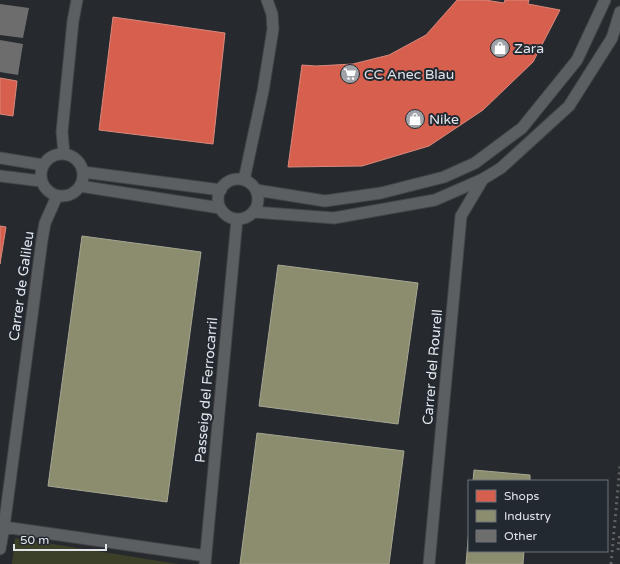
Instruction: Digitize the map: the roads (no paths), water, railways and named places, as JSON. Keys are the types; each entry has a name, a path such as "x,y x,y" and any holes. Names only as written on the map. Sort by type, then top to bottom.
{"street":[{"path":"64,154 62,132 73,21 77,0"},
{"path":"244,180 263,91 272,29 272,14 267,0"},
{"path":"256,190 325,202 381,193 444,177 475,163 522,128 577,60 605,0"},
{"path":"253,212 334,218 435,200 483,179 501,168 569,106 612,38 620,12"},
{"path":"64,154 78,161 83,172 80,186 72,194 57,196 46,190 41,181 43,165 51,157 64,154"},
{"path":"0,158 43,165"},
{"path":"83,172 220,190"},
{"path":"0,176 41,181"},
{"name":"Carrer del Rourell","path":"429,564 461,216 483,179"},
{"path":"233,180 244,180 252,185 256,190 258,197 257,204 253,212 244,218 231,218 220,208 218,198 220,190 227,182 233,180"},
{"path":"80,186 220,208"},
{"name":"Carrer de Galileu","path":"0,548 42,240 45,223 57,196"},
{"name":"Passeig del Ferrocarril","path":"205,560 237,219"},
{"path":"4,527 205,560"}],"railway":[{"path":"611,564 620,466"},
{"path":"618,550 620,532"}],"place":[{"name":"Zara","path":"500,48"},
{"name":"CC Anec Blau","path":"350,74"},
{"name":"Nike","path":"415,119"}]}
